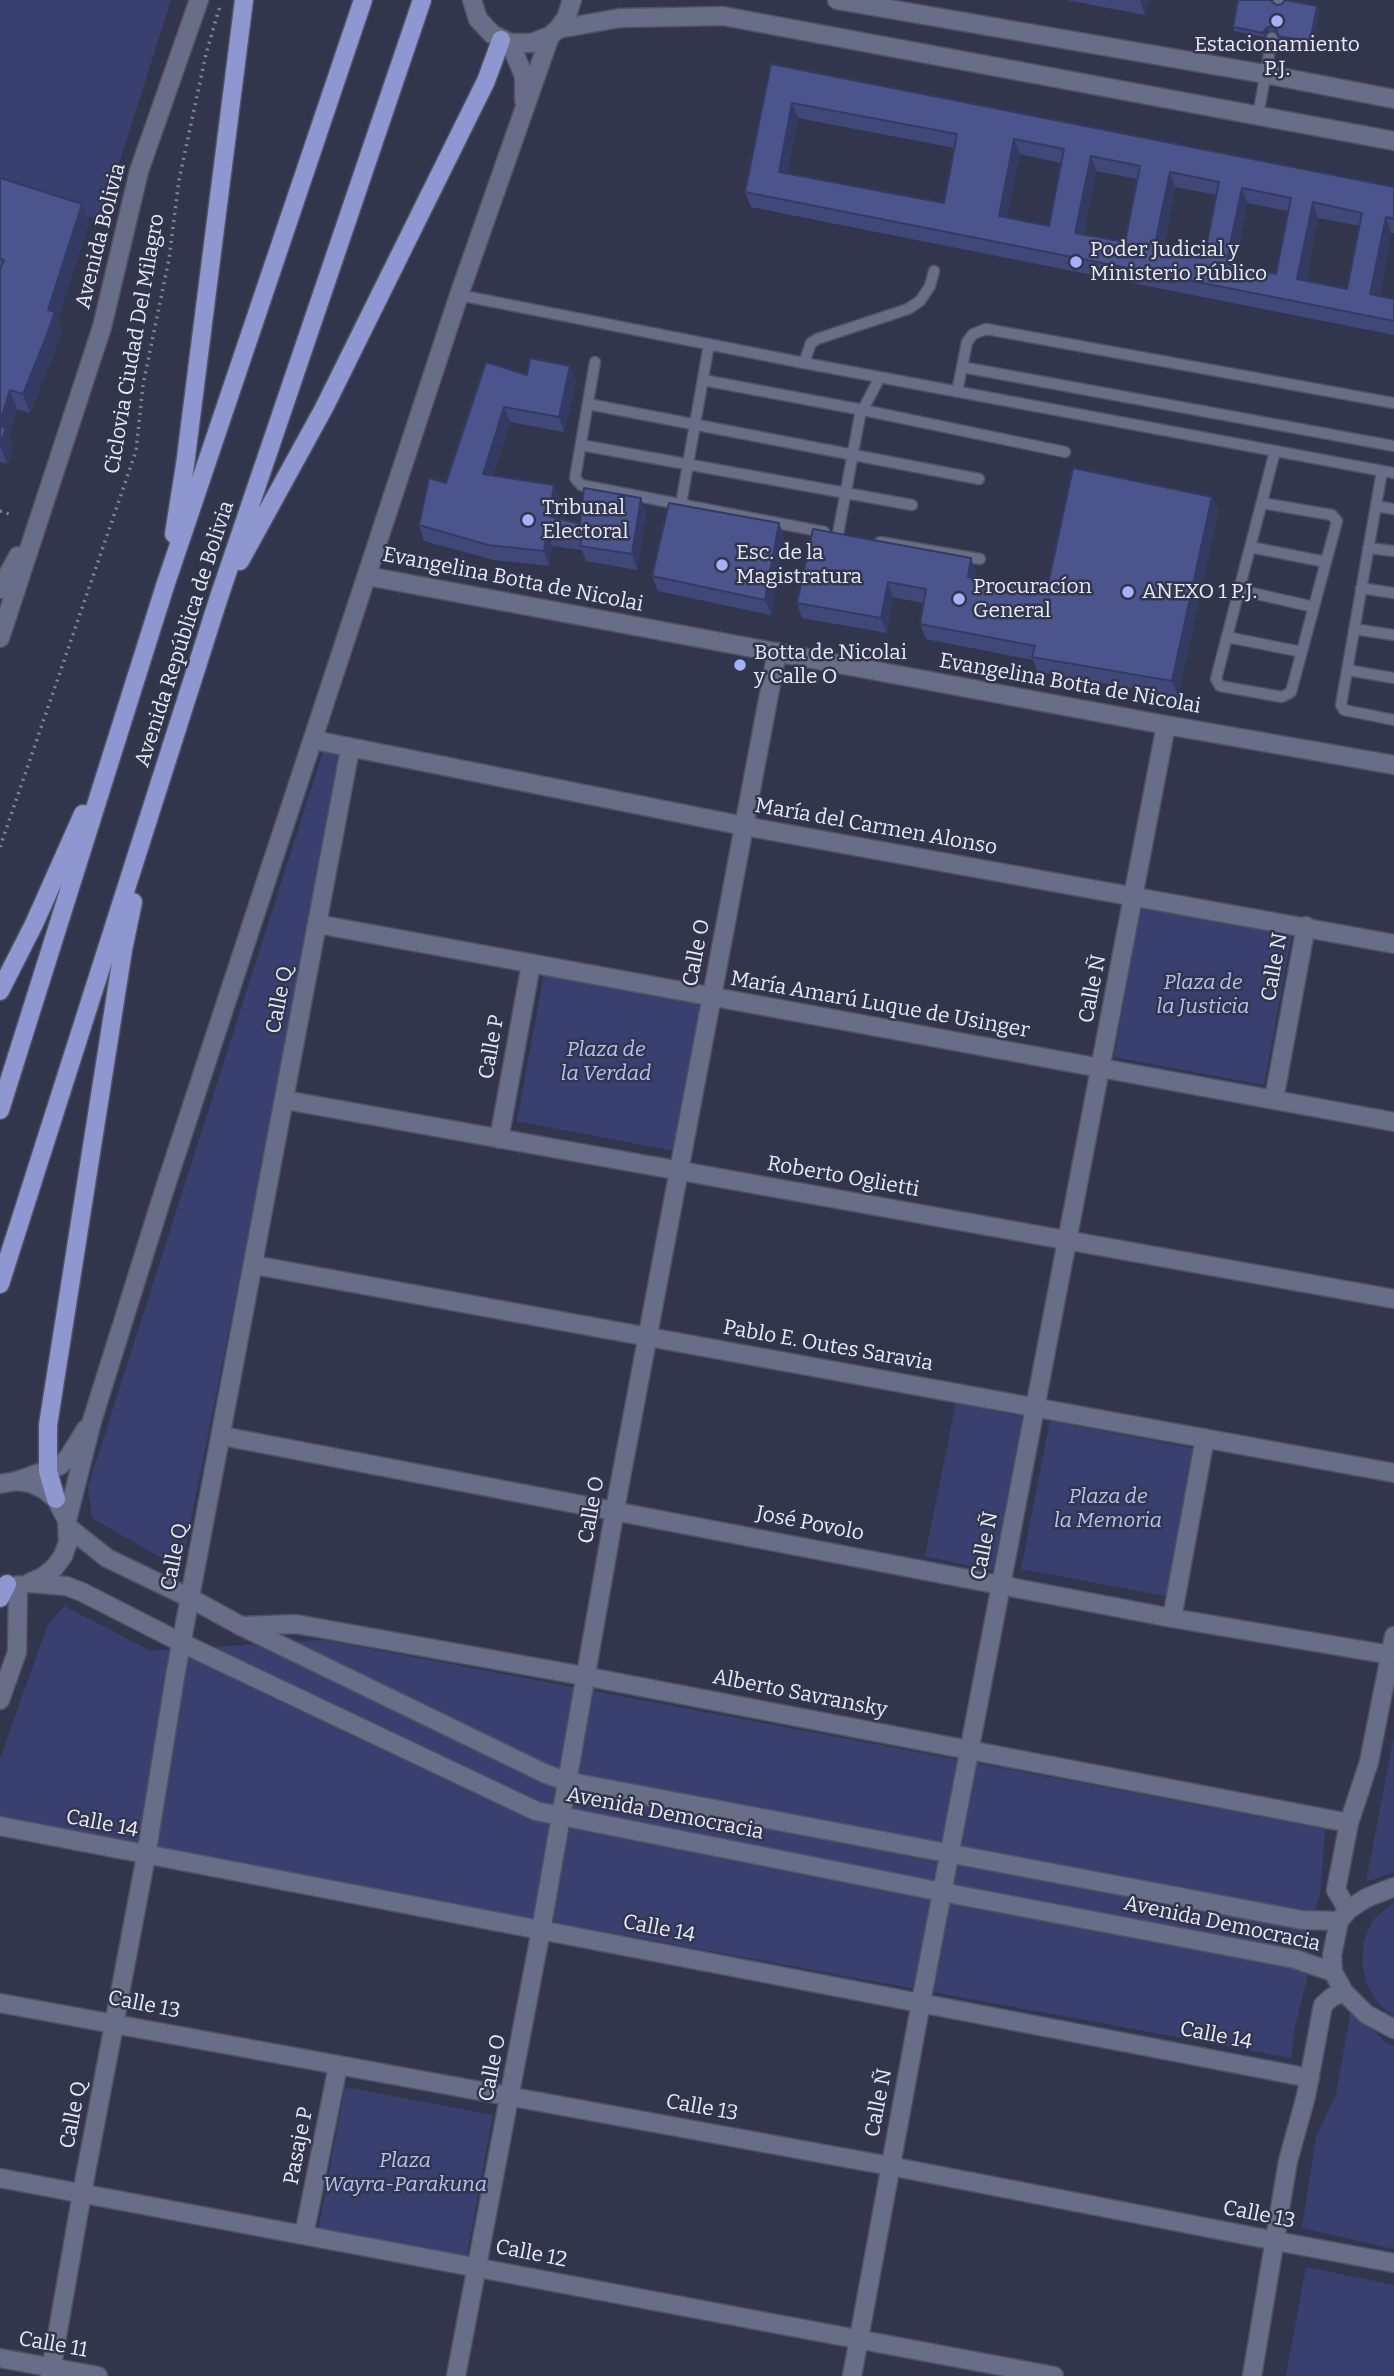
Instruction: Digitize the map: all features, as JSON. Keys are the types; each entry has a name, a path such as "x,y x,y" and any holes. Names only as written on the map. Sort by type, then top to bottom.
{"main road":[{"path":"165,586 185,465 243,0"},
{"name":"Avenida República de Bolivia","path":"0,1110 165,586 363,0"},
{"name":"Avenida República de Bolivia","path":"0,1284 219,597 420,5"},
{"path":"219,597 324,408 505,41"},
{"path":"0,991 34,924 117,737"},
{"path":"56,1499 48,1472 50,1411 123,950 150,817"}],"street":[{"path":"0,1700 17,1652 11,1586 43,1577 59,1562 68,1542 67,1524 92,1421 163,1194 459,295 520,120 554,32 566,18 572,0"},
{"path":"837,0 1394,99"},
{"name":"Avenida Bolivia","path":"0,638 105,316 139,171 203,1"},
{"path":"470,3 484,28 505,41 531,44 554,32 620,18 723,16 1394,141"},
{"path":"505,41 524,76 525,90 520,120"},
{"name":"Avenida Bolivia","path":"0,589 15,563 50,483"},
{"name":"Evangelina Botta de Nicolai","path":"367,576 1394,765"},
{"name":"Calle O","path":"456,2376 541,1930 584,1676 647,1336 777,653"},
{"name":"Calle Ñ","path":"852,2376 921,2001 1166,725"},
{"name":"María del Carmen Alonso","path":"314,740 744,826 1394,943"},
{"name":"Calle Q","path":"51,2372 146,1856 190,1598 350,748"},
{"name":"María Amarú Luque de Usinger","path":"317,924 1394,1122"},
{"name":"Calle N","path":"1274,1099 1306,926"},
{"name":"Calle P","path":"499,1139 531,964"},
{"name":"Roberto Oglietti","path":"285,1100 1394,1299"},
{"name":"Pablo E. Outes Saravia","path":"254,1265 1394,1473"},
{"path":"8,1483 48,1472 68,1458 92,1421"},
{"name":"José Povolo","path":"222,1436 615,1509 1172,1618 1391,1655"},
{"path":"1172,1618 1205,1438"},
{"path":"8,1483 31,1483 45,1489 56,1499 67,1524"},
{"name":"Avenida Democracia","path":"67,1524 107,1558 241,1626 566,1781 1302,1920 1344,1915"},
{"name":"Avenida Democracia","path":"11,1586 66,1586 536,1811 1296,1959 1333,1972"},
{"name":"Alberto Savransky","path":"241,1626 296,1624 584,1676 1349,1823"},
{"path":"1394,1636 1369,1762 1349,1823 1336,1890 1344,1915 1332,1955 1333,1972 1344,1992 1366,2014 1394,2029"},
{"name":"Calle 14","path":"0,1826 146,1856 921,2001 1310,2078"},
{"path":"1344,1915 1366,1898 1394,1887"},
{"path":"1252,2376 1288,2161 1310,2078 1323,2005 1344,1992"},
{"name":"Calle 13","path":"0,2003 890,2166 1394,2263"},
{"name":"Pasaje P","path":"304,2235 338,2066"},
{"name":"Calle 12","path":"0,2178 1054,2376"},
{"name":"Calle 11","path":"0,2358 51,2372 98,2376"}],"lane":[{"path":"1258,116 1272,38"},
{"path":"804,363 811,343 908,309 920,301 930,286 934,271"},
{"path":"459,295 804,363 1394,473"},
{"path":"957,392 967,342 973,334 986,329 1394,403"},
{"path":"681,504 709,344"},
{"path":"595,362 575,478 581,485 851,537"},
{"path":"962,368 1394,446"},
{"path":"838,534 863,410 880,377"},
{"path":"703,380 1065,452"},
{"path":"588,404 979,479"},
{"path":"580,444 912,505"},
{"path":"1262,503 1332,515 1338,521 1291,692 1282,697 1220,686 1216,680 1275,451"},
{"path":"1382,471 1341,705 1344,710 1394,720"},
{"path":"1376,506 1394,509"},
{"path":"864,539 980,559"},
{"path":"1250,547 1326,562"},
{"path":"1368,548 1394,551"},
{"path":"1362,588 1394,593"},
{"path":"1239,590 1314,607"},
{"path":"1354,629 1394,635"},
{"path":"1227,637 1302,652"},
{"path":"1347,670 1394,678"}],"path":[{"name":"Ciclovia Ciudad Del Milagro","path":"0,847 136,451 143,385 169,259 179,180 206,54 219,9 203,1"},
{"path":"0,511 13,515"}],"green space":[{"path":"0,0 171,0 101,220 0,195"},
{"path":"325,746 345,752 181,1569 92,1518 88,1487"},
{"name":"Plaza de la Justicia","path":"1141,905 1292,933 1264,1085 1114,1057"},
{"name":"Plaza de la Verdad","path":"544,974 702,1002 674,1151 517,1121"},
{"path":"956,1403 1024,1417 993,1571 925,1556"},
{"name":"Plaza de la Memoria","path":"1050,1421 1196,1449 1166,1596 1021,1569"},
{"path":"64,1606 151,1651 323,1640 1325,1829 1320,1894 1308,1933 1308,1974 1295,2026 1291,2058 0,1820 0,1759 48,1624"},
{"path":"1394,1736 1394,1872 1366,1882"},
{"path":"1394,1902 1394,2016 1379,2004 1367,1985 1362,1963 1364,1941 1373,1920"},
{"path":"1351,2009 1385,2042 1394,2046 1394,2249 1302,2228 1316,2137 1336,2095"},
{"name":"Plaza Wayra-Parakuna","path":"345,2087 493,2115 466,2259 318,2232"},
{"path":"1306,2267 1394,2285 1394,2376 1286,2376"}],"building":[{"name":"Estacionamiento P.J.","path":"1238,0 1271,0 1277,5 1285,0 1317,6 1310,42 1278,36 1273,27 1267,27 1263,33 1233,27"},
{"path":"771,64 1394,187 1394,219 1386,217 1370,294 1394,299 1394,321 745,192","holes":["792,103 957,134 944,203 779,172","1014,139 1064,149 1049,226 999,216","1091,156 1140,166 1125,242 1075,233","1170,172 1219,182 1204,258 1154,249","1242,188 1291,198 1276,274 1226,264","1313,202 1362,213 1347,289 1297,279"]},
{"path":"0,178 82,204 48,310 55,312 46,337 23,394 10,390 0,422 0,270 4,260 0,259"},
{"path":"530,358 570,366 559,417 504,407 483,474 554,485 549,516 580,524 584,488 641,498 632,554 580,546 582,536 547,530 544,551 488,545 419,525 429,478 446,483 486,362 527,375"},
{"path":"0,426 6,428 0,445"},
{"path":"1073,468 1212,497 1172,681 1032,657 1035,646 920,624 926,589 888,582 881,618 797,603 813,529 971,558 968,577 1047,589"},
{"name":"Esc. de la Magistratura","path":"669,503 779,523 765,600 652,576"}],"place":[{"name":"Estacionamiento P.J.","path":"1277,21"},
{"name":"Poder Judicial y Ministerio Público","path":"1076,262"},
{"name":"Tribunal Electoral","path":"528,520"},
{"name":"Esc. de la Magistratura","path":"722,565"},
{"name":"ANEXO 1 P.J.","path":"1128,592"},
{"name":"Procuracíon General","path":"959,599"},
{"name":"Botta de Nicolai y Calle O","path":"740,665"}]}
